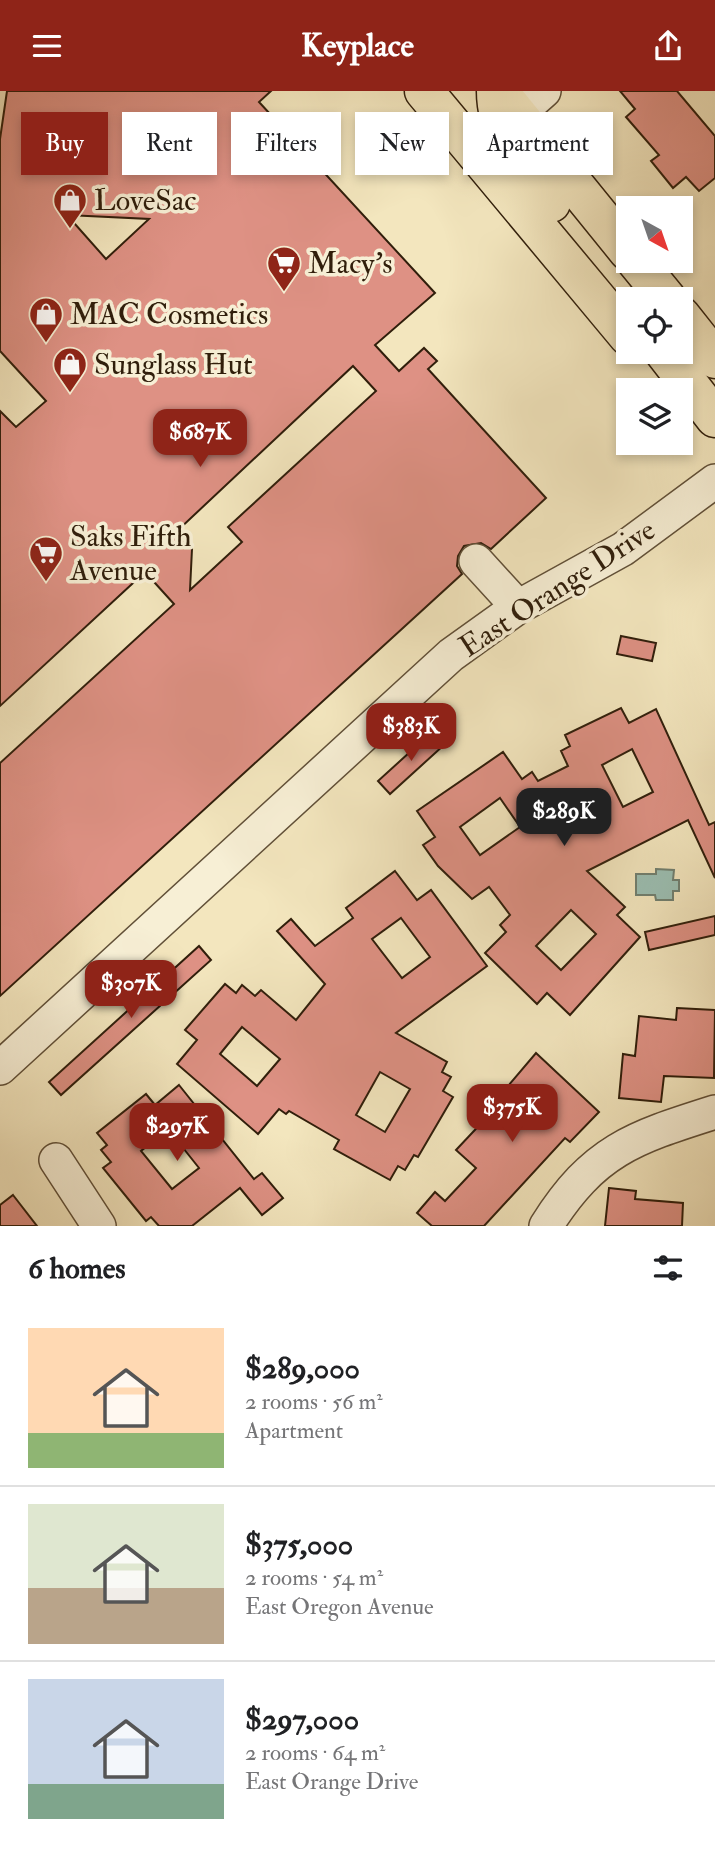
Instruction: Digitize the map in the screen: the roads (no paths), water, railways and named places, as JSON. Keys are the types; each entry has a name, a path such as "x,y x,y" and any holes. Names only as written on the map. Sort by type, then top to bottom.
{"main road":[{"path":"424,91 616,322"},
{"path":"455,91 481,109 511,100"},
{"path":"511,100 616,236"},
{"path":"511,100 508,141 527,172 616,290"},
{"path":"646,273 657,287"},
{"path":"693,331 715,359"},
{"path":"652,364 663,378"},
{"path":"673,364 715,418"},
{"path":"693,413 715,440"}],"street":[{"name":"East Orange Drive","path":"0,1068 451,655 518,607 623,549 715,481"},
{"path":"476,561 518,607"},
{"path":"546,1226 583,1175 605,1156 631,1140 715,1112"},
{"path":"56,1160 99,1226"}],"water":[{"path":"656,869 674,870 673,880 679,880 679,891 673,891 673,900 656,900 655,895 636,895 636,874 656,874"}],"place":[{"name":"LoveSac","path":"70,230"},
{"name":"Macy's","path":"284,293"},
{"name":"MAC Cosmetics","path":"46,344"},
{"name":"Sunglass Hut","path":"70,394"},
{"name":"Saks Fifth Avenue","path":"46,583"}]}
